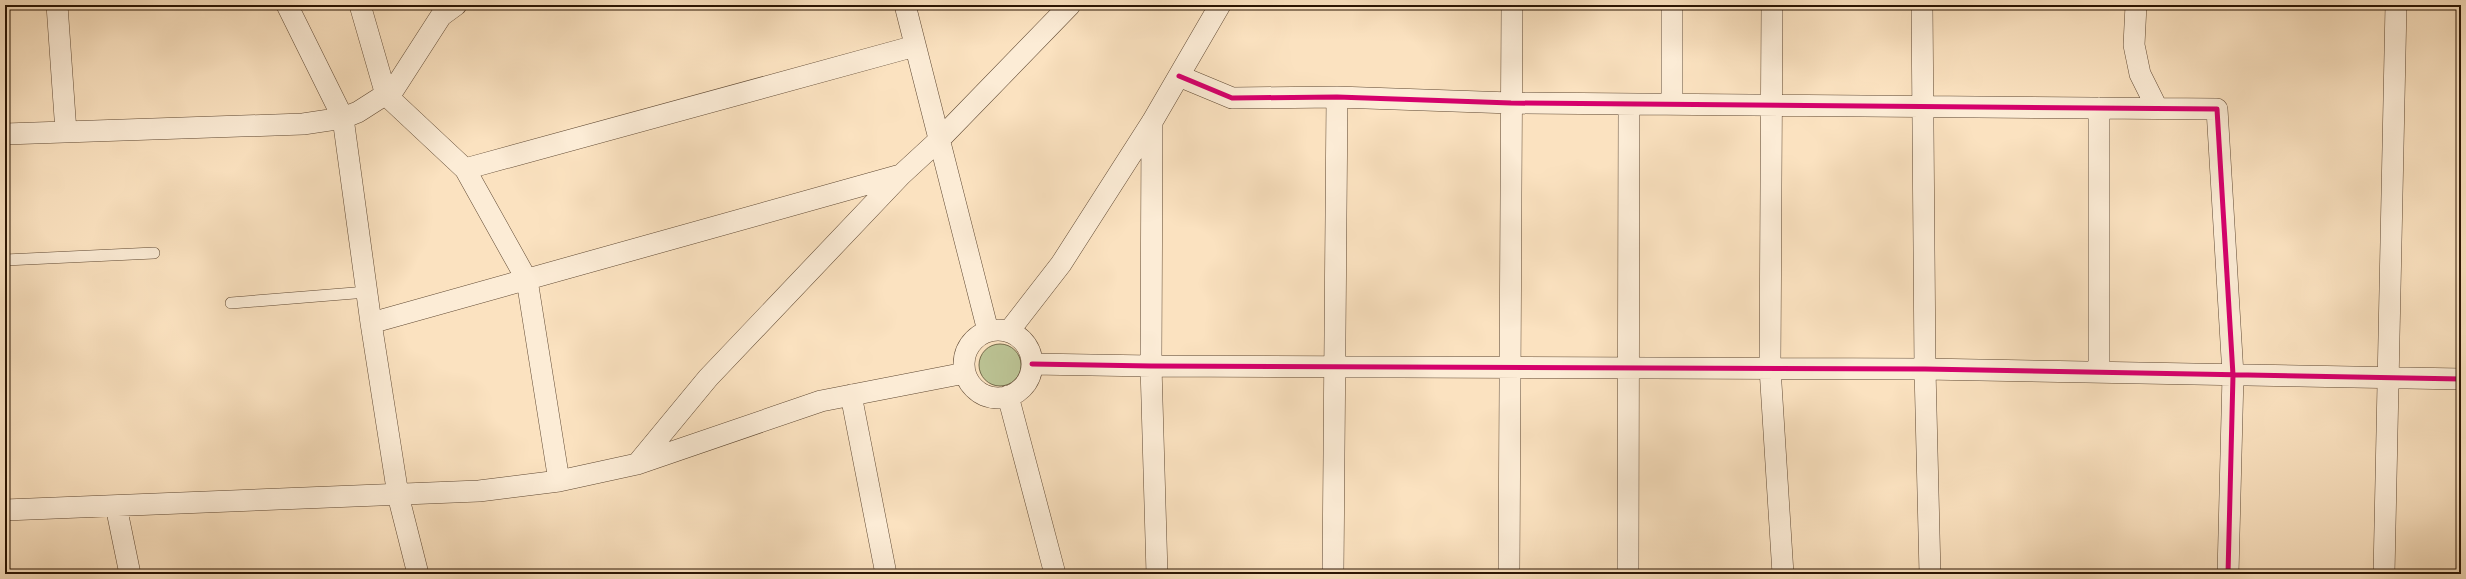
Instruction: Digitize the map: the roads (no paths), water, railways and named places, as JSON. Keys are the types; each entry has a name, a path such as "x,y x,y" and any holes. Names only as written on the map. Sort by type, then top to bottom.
{"street":[{"path":"57,5 66,132"},
{"path":"287,5 343,118 371,323 398,495 418,574"},
{"path":"360,5 386,95 465,169 527,280 559,481"},
{"path":"5,134 303,124 343,118 386,95 394,89 441,16 456,5"},
{"path":"905,5 988,331"},
{"path":"638,464 708,378 901,175 939,140 1070,5"},
{"path":"1009,331 1061,264 1152,122 1220,5"},
{"path":"1509,574 1512,5"},
{"path":"1672,5 1672,104"},
{"path":"1772,5 1773,105 1770,368 1783,574"},
{"path":"1922,5 1925,106 1925,370 1930,574"},
{"path":"2136,5 2134,45 2140,74 2157,108"},
{"path":"2384,574 2396,5"},
{"path":"465,169 915,46"},
{"path":"1179,76 1232,98 1337,97 1511,103 2218,109 2233,375 2228,574"},
{"path":"1333,574 1337,97"},
{"path":"1628,574 1627,368 1630,104"},
{"path":"2099,108 2099,372"},
{"path":"1152,122 1151,366 1157,574"},
{"path":"371,323 901,175"},
{"path":"999,329 1009,331 1026,344 1031,353 1032,364 1030,375 1025,384 1008,396 997,398 982,393 970,383 965,373 966,352 979,335 988,331 999,329"},
{"path":"1032,364 1510,368 1770,368 2099,372 2461,379"},
{"path":"5,510 479,491 559,481 638,464 821,401 965,373"},
{"path":"851,395 886,574"},
{"path":"1008,396 1056,574"},
{"path":"116,506 130,574"}],"lane":[{"path":"5,260 154,253"},
{"path":"231,303 367,292"}]}
